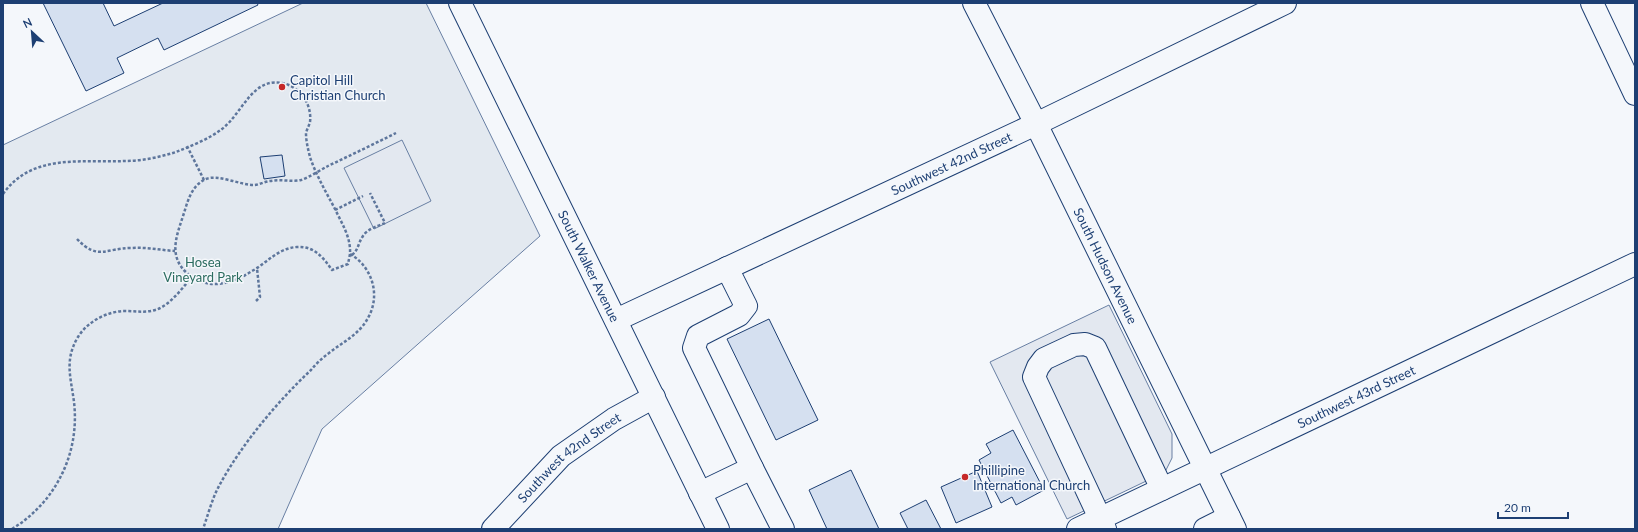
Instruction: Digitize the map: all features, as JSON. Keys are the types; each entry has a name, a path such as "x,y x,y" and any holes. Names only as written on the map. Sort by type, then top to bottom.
{"street":[{"name":"South Walker Avenue","path":"460,3 718,529"},
{"name":"South Hudson Avenue","path":"974,3 1036,124 1232,523"},
{"name":"Southwest 42nd Street","path":"616,320 1036,124 1285,3"},
{"path":"1592,3 1635,94"},
{"name":"Southwest 43rd Street","path":"1078,529 1103,524 1162,489 1635,264"},
{"path":"727,268 746,306 739,315 698,336 694,348 783,529"},
{"path":"1103,524 1034,377 1038,366 1044,360 1074,345 1085,344 1095,348 1162,489"},
{"name":"Southwest 42nd Street","path":"493,529 561,456 614,419 654,397"},
{"path":"700,493 752,468"},
{"path":"1205,529 1232,523"}],"path":[{"path":"3,194 23,174 46,165 63,162 128,161 162,155 187,146 212,136 221,130 234,118 252,93 260,86 275,82 285,83 300,92 306,100 310,116 310,122 306,133 307,145 316,172 347,233 351,245 351,254 348,264 332,270 324,258 315,251 304,247 296,247 287,248 275,254 257,268 239,278 225,283 210,285 198,282 187,273 178,260 175,251 177,238 192,190 208,178 219,178 254,185 271,180 302,180 316,172 396,133"},
{"path":"187,146 204,180"},
{"path":"351,254 358,250 362,236 366,232 385,223 370,193"},
{"path":"335,210 363,196"},
{"path":"77,239 89,250 98,252 108,252 130,248 175,251"},
{"path":"203,529 218,487 252,437 294,385 329,353 353,337 362,327 370,314 373,302 373,281 358,257 351,254"},
{"path":"256,301 260,297 257,268"},
{"path":"12,529 27,519 47,500 56,487 69,459 75,417 68,368 72,352 82,331 96,320 111,313 147,312 162,307 169,302 192,277"}],"green space":[{"name":"Hosea Vineyard Park","path":"303,3 426,3 540,236 322,429 278,529 3,529 3,145"}],"shaded area":[{"path":"402,140 431,201 374,229 344,168"},
{"path":"1109,305 1172,434 1172,458 1165,472 1067,519 990,362"}],"building":[{"path":"43,3 103,3 114,26 163,3 257,3 258,5 164,50 158,38 117,58 124,73 86,91"},
{"path":"282,155 285,176 264,179 260,157"},
{"path":"769,319 818,420 776,440 727,339"},
{"path":"1013,430 1044,490 1016,505 1012,497 1001,503 979,460 991,453 986,444"},
{"path":"851,470 879,529 827,529 809,490"},
{"path":"977,471 992,507 956,523 941,487"},
{"path":"926,500 941,529 908,529 900,513"}],"place":[{"name":"Capitol Hill Christian Church","path":"282,87"},
{"name":"Phillipine International Church","path":"965,477"}]}
